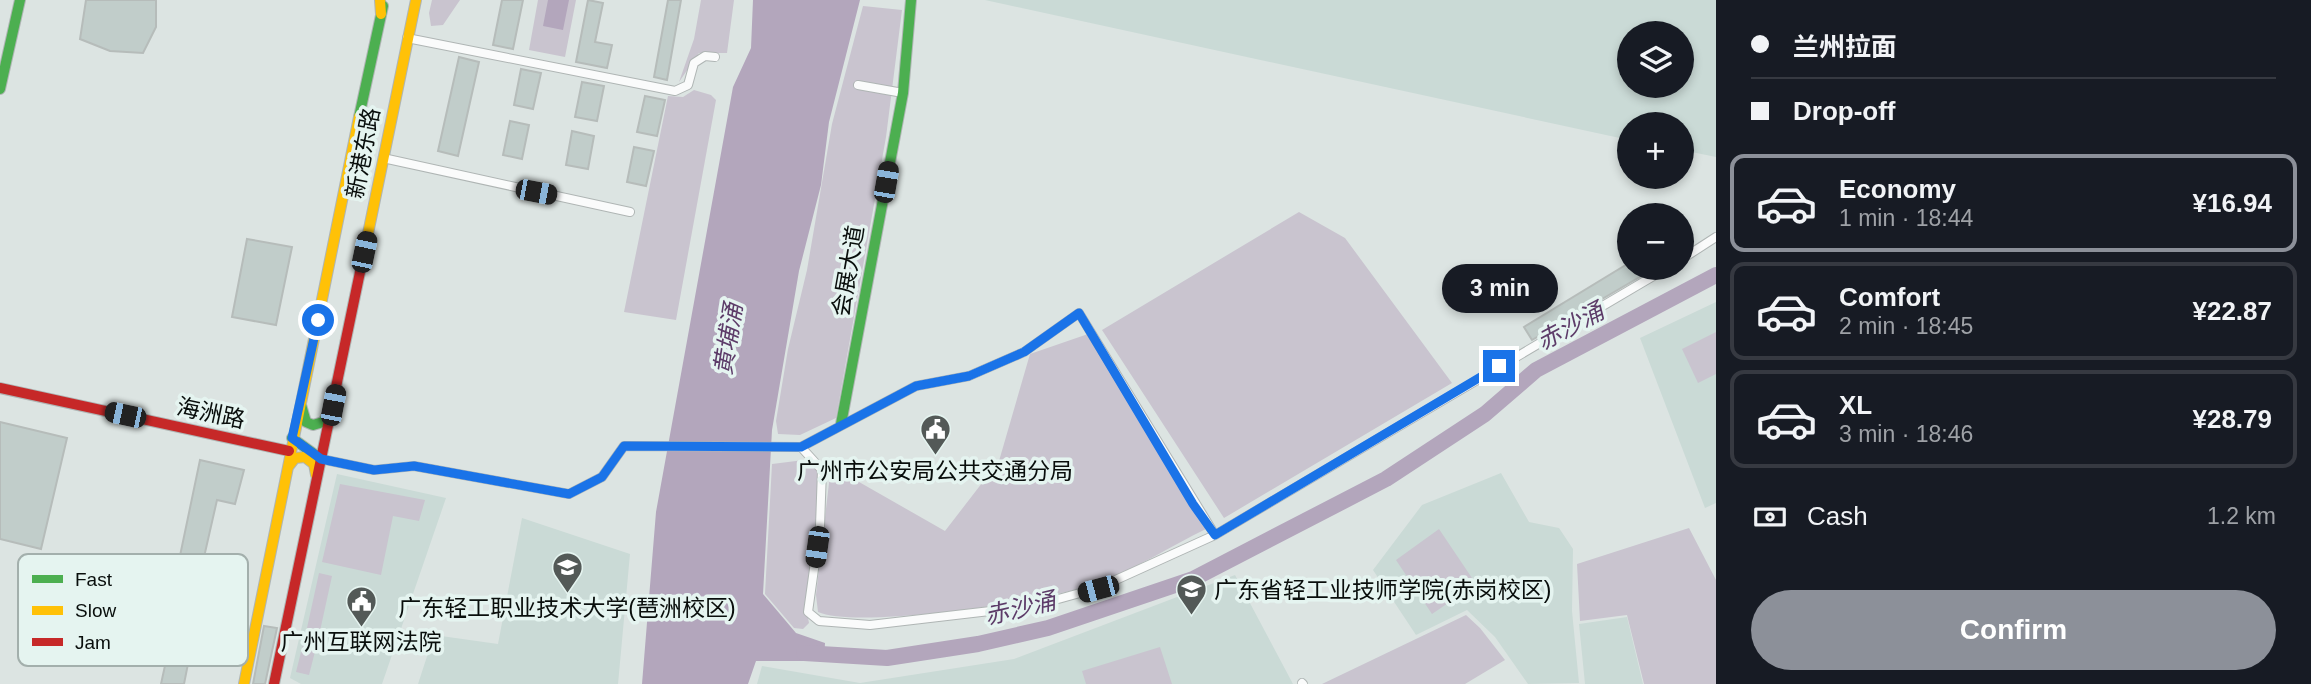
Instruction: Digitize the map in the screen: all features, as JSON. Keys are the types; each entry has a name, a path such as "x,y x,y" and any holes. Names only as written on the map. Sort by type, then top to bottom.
{"main road":[{"path":"0,89 20,0"},
{"name":"新港东路","path":"248,664 289,451 382,14 382,0"},
{"name":"新港东路","path":"274,684 416,0"},
{"name":"会展大道","path":"841,424 903,93 911,0"},
{"name":"海洲路","path":"0,388 289,451"},
{"path":"300,398 303,418 313,425 323,422 333,405"},
{"path":"292,438 321,459"},
{"path":"285,474 295,458 305,457 314,464 317,479"},
{"name":"新港东路","path":"244,684 248,666"}],"street":[{"path":"407,38 674,88 688,85 694,64 705,55 715,57"},
{"path":"858,85 903,93"},
{"path":"383,158 630,212"},
{"path":"1694,251 1716,237"},
{"path":"801,447 822,470 820,526 808,612 819,621 870,625 1032,606 1098,589 1215,535 1647,280"},
{"path":"321,459 374,470 414,466 569,494 602,477 624,446 801,447 916,386 969,376 1024,352 1079,313 1193,504 1215,535"}],"shaded area":[{"path":"432,0 460,0 443,25 431,26 429,13"},
{"path":"538,0 576,0 565,57 529,50"},
{"path":"701,0 734,0 727,53 699,53 679,82 694,39"},
{"path":"985,0 1716,0 1716,157 1694,152 1694,112 1617,112 1617,137"},
{"path":"863,6 902,10 886,137 836,418 800,435 778,434 776,421 788,349 807,270 832,124"},
{"path":"694,90 711,95 716,100 676,320 624,312 668,96 683,97"},
{"path":"1299,212 1345,238 1452,383 1224,518 1102,330"},
{"path":"1716,302 1716,503 1705,508 1640,338"},
{"path":"1716,332 1716,374 1698,383 1682,349"},
{"path":"1088,334 1206,529 1101,582 1043,597 913,615 840,617 818,612 816,595 831,466 945,531 999,461 1030,354"},
{"path":"804,460 820,470 818,524 806,608 809,623 803,629 794,628 765,594 772,464"},
{"path":"1501,473 1529,522 1559,528 1573,549 1572,611 1579,683 1528,684 1495,637 1467,610 1416,635 1373,570 1422,505"},
{"path":"337,474 446,498 382,684 301,684 290,678"},
{"path":"340,484 425,500 419,521 393,516 381,575 322,562"},
{"name":"广东轻工职业技术大学(琶洲校区)","path":"522,518 630,554 618,684 418,684 434,635 498,644"},
{"path":"1689,528 1716,580 1716,684 1644,684 1627,615 1580,621 1577,564"},
{"path":"1439,529 1476,584 1432,614 1396,560"},
{"path":"319,573 332,576 320,631 307,628"},
{"name":"广东省轻工业技师学院(赤岗校区)","path":"1235,575 1293,684 757,684 762,666 860,683 1014,659"},
{"path":"1466,615 1505,660 1465,684 1322,684"},
{"path":"1627,617 1643,684 1585,684 1579,624"},
{"path":"305,636 318,640 309,675 296,672"},
{"path":"1160,647 1172,684 1086,684 1082,671"}],"water":[{"path":"548,0 569,0 563,30 543,26"},
{"name":"黄埔涌","path":"753,0 860,0 829,122 821,185 799,271 772,430 763,594 796,633 825,643 824,661 756,661 748,684 642,684 656,512 733,87 751,48"}],"building":[{"path":"86,0 156,0 156,27 143,53 110,51 80,39"},
{"path":"502,0 523,0 513,49 493,45"},
{"path":"588,0 603,3 595,42 612,45 607,68 576,62"},
{"path":"668,0 681,0 667,80 654,77"},
{"path":"459,57 479,62 458,156 438,151"},
{"path":"521,69 541,73 533,109 514,105"},
{"path":"582,82 604,86 597,121 575,117"},
{"path":"645,96 665,100 657,136 637,132"},
{"path":"510,121 529,125 522,159 503,155"},
{"path":"572,131 594,136 588,169 566,165"},
{"path":"634,147 654,151 646,186 627,182"},
{"path":"247,239 292,247 276,325 232,317"},
{"path":"1617,270 1617,280 1634,280 1532,340 1524,327"},
{"path":"0,422 67,438 41,549 0,539"},
{"path":"200,460 244,470 235,504 217,500 205,554 180,554"},
{"path":"264,626 277,628 265,684 253,684"},
{"path":"165,666 188,666 184,684 161,684"}],"waterway":[{"name":"赤沙涌","path":"804,653 887,658 978,644 1048,628 1193,579 1386,479 1485,414 1536,370 1716,275"}],"traffic: fast":[{"path":"0,89 20,0"},
{"path":"841,424 903,93 911,0"},
{"path":"359,117 383,6"},
{"path":"301,405 306,422 313,425 323,422 329,412"},
{"path":"292,438 321,459"}],"traffic: slow":[{"path":"380,0 381,14"},
{"path":"364,253 416,0"},
{"path":"248,664 359,117"},
{"path":"288,467 295,458 305,457 314,464 316,475"},
{"path":"244,684 248,666"}],"traffic: jam":[{"path":"274,684 364,253"},
{"path":"0,388 289,451"}],"place":[{"name":"广州市公安局公共交通分局","path":"935,457"},
{"name":"广东轻工职业技术大学(琶洲校区)","path":"567,594"},
{"name":"广东省轻工业技师学院(赤岗校区)","path":"1191,617"},
{"name":"广州互联网法院","path":"361,628"}],"route":[{"path":"318,320 292,438 321,459 374,470 414,466 569,494 602,477 624,446 801,447 916,386 969,376 1024,352 1079,313 1126,387 1193,504 1215,535 1499,366"}]}
